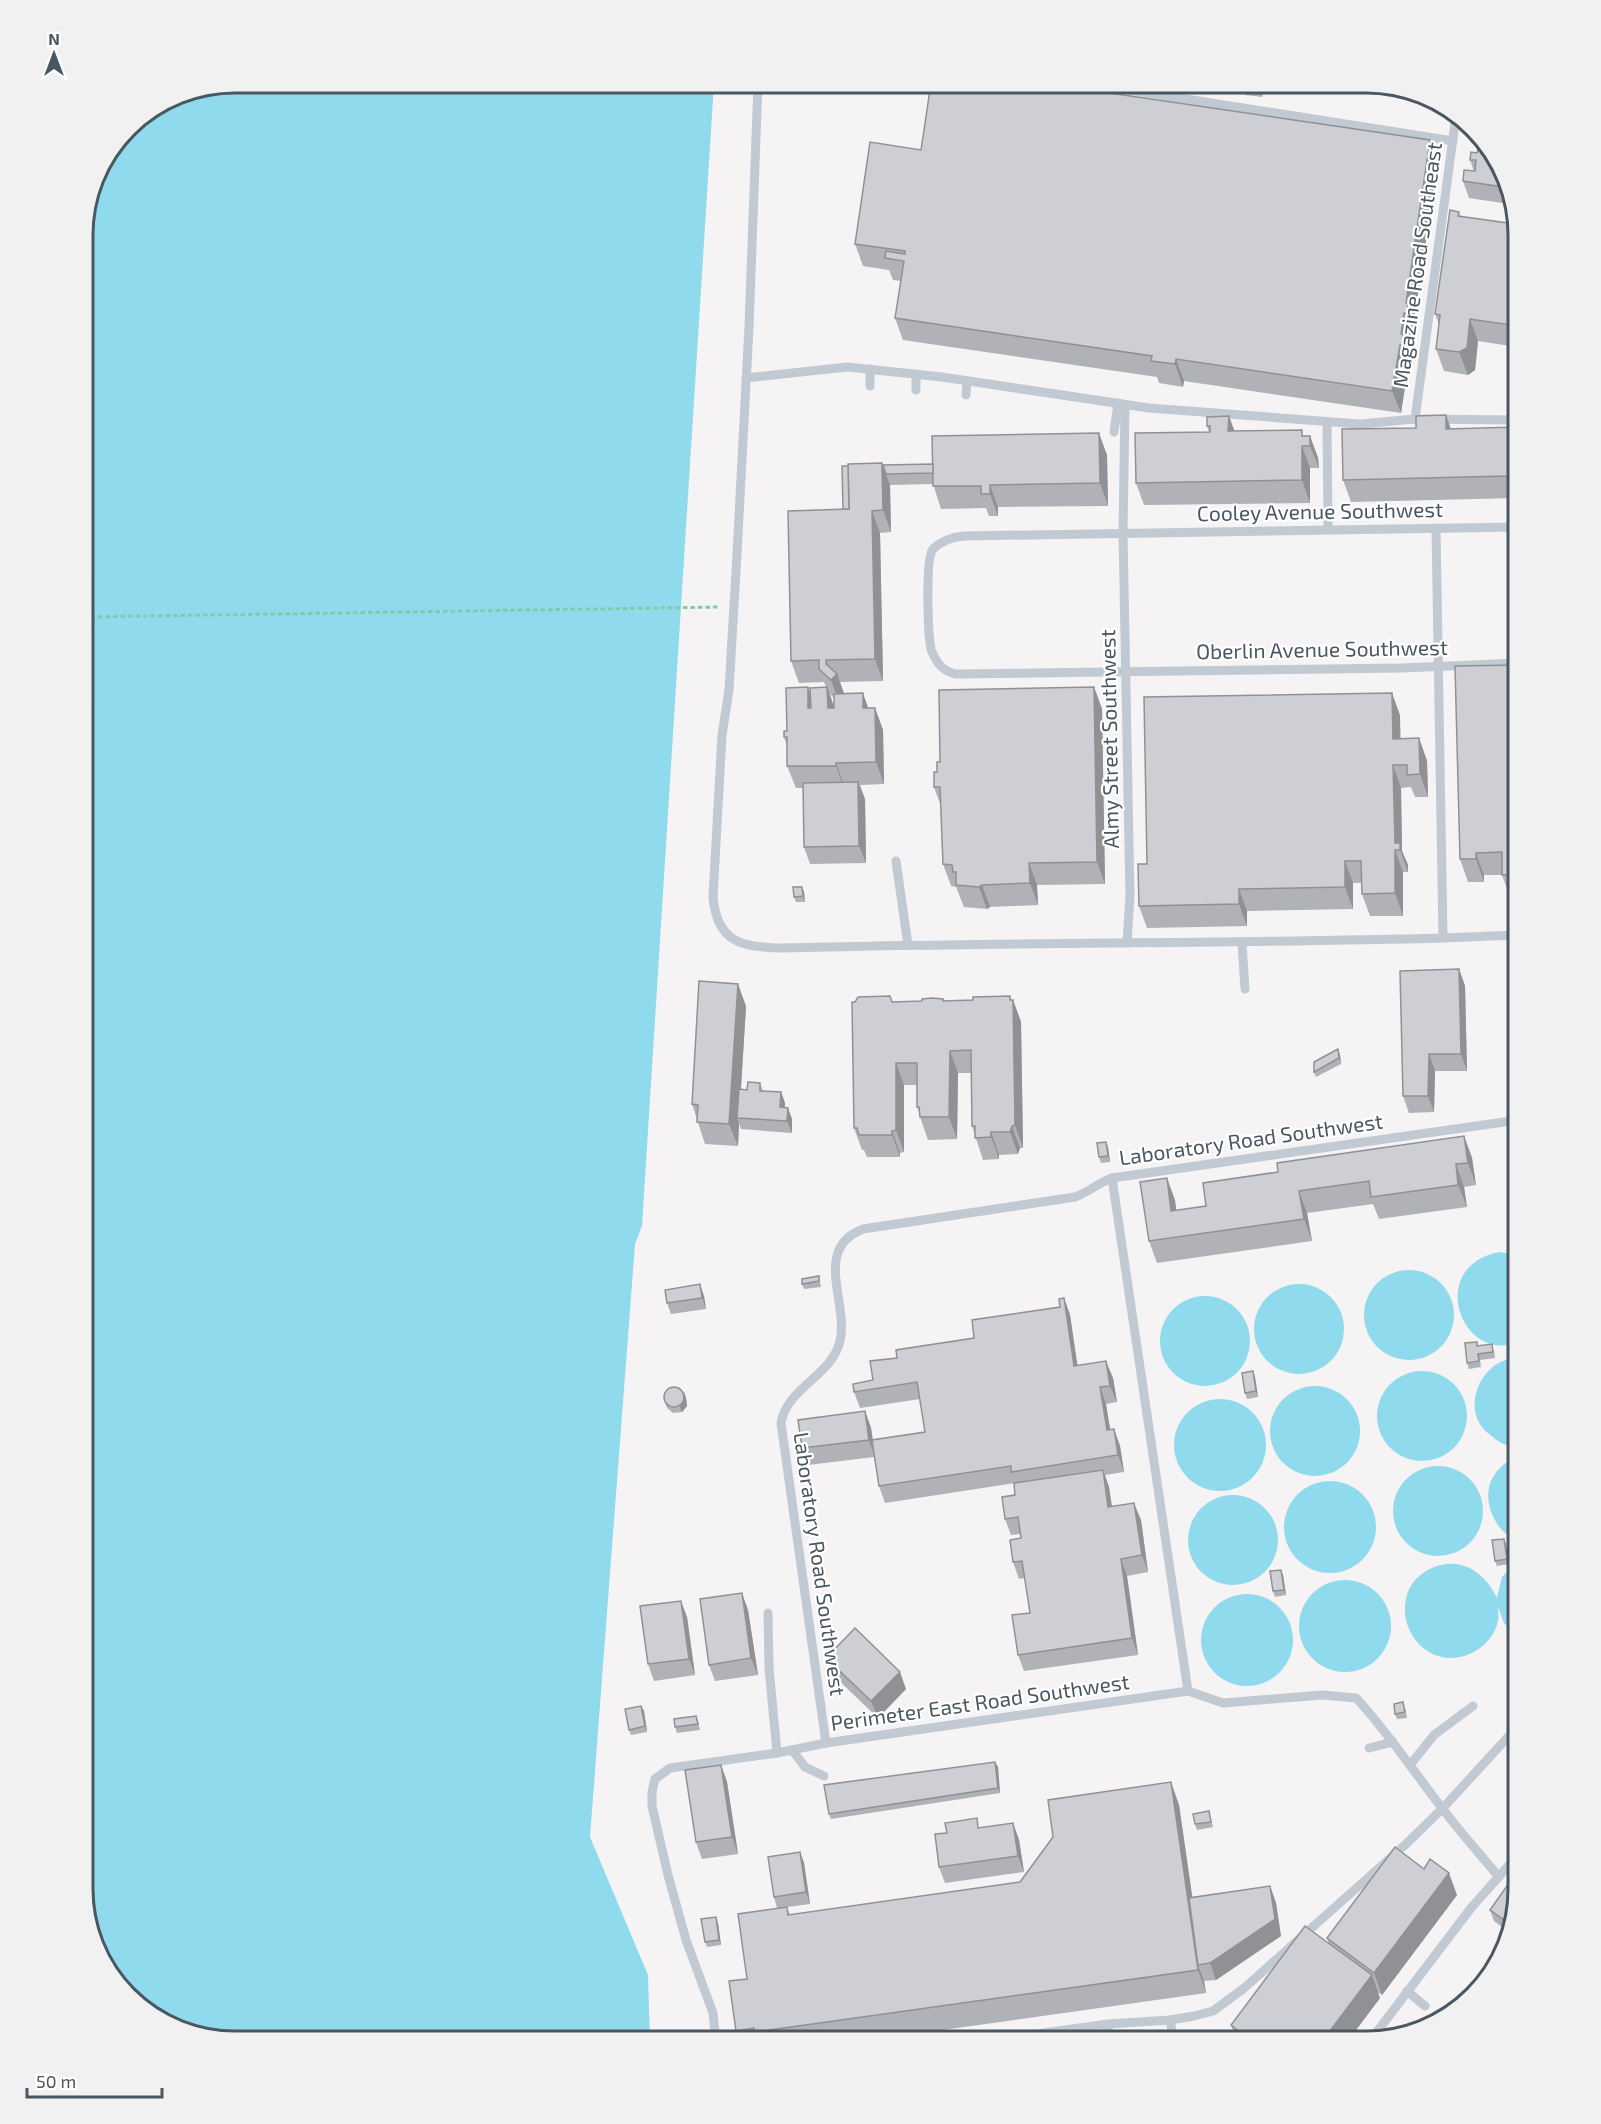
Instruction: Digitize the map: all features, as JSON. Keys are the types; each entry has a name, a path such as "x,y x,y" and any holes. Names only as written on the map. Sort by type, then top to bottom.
{"lane":[{"path":"758,93 746,378 729,690 722,735 713,897 714,911 728,935 741,943 754,947 849,950 908,945 1030,942 1242,942 1508,935"},
{"path":"1148,93 1453,141"},
{"name":"Magazine Road Southeast","path":"1415,419 1455,124"},
{"path":"1443,218 1453,219"},
{"path":"746,378 847,367 916,374 1149,408 1360,424 1415,419 1508,420"},
{"path":"870,369 870,386"},
{"path":"916,374 916,390"},
{"path":"966,395 967,381"},
{"path":"1114,432 1121,404"},
{"name":"Almy Street Southwest","path":"1121,404 1130,896 1127,943"},
{"path":"1327,422 1328,530"},
{"name":"Cooley Avenue Southwest","path":"1127,672 955,674 947,672 936,662 930,643 929,558 934,548 949,538 964,536 1508,527"},
{"path":"1436,529 1443,938"},
{"name":"Oberlin Avenue Southwest","path":"1127,672 1402,668 1508,663"},
{"path":"896,861 908,945"},
{"path":"1242,942 1245,989"},
{"name":"Laboratory Road Southwest","path":"826,1743 781,1423 783,1411 789,1402 825,1366 840,1344 841,1317 835,1258 841,1245 851,1234 863,1229 1075,1197 1088,1193 1100,1182 1112,1178 1508,1121"},
{"path":"1112,1178 1188,1691"},
{"path":"768,1613 769,1668 777,1753"},
{"name":"Perimeter East Road Southwest","path":"715,2031 713,2013 686,1940 652,1806 651,1792 655,1779 670,1768 1188,1691 1223,1703 1322,1695 1356,1698 1393,1742 1442,1809 1499,1876"},
{"path":"1410,1765 1434,1735 1473,1706"},
{"path":"1060,2031 1108,2024 1170,2020 1213,2011 1243,1989 1406,1844 1442,1809 1508,1737"},
{"path":"1369,1748 1393,1742"},
{"path":"792,1750 806,1767 824,1776"},
{"path":"1378,2030 1407,1991 1469,1919 1508,1866"},
{"path":"1407,1991 1425,2006"},
{"path":"1170,2020 1172,2031"},
{"path":"1108,2024 1108,2031"}],"path":[{"path":"93,617 705,606"}],"water":[{"path":"234,93 713,93 642,1226 635,1244 590,1837 648,1975 650,2031 216,2030 180,2020 148,2002 134,1990 122,1976 108,1952 98,1926 93,1890 93,225 104,180 128,141 156,117 180,104 198,98"},
{"path":"1499,1252 1508,1253 1508,1344 1498,1345 1481,1340 1468,1328 1460,1311 1458,1293 1463,1276 1476,1261"},
{"path":"1409,1270 1426,1274 1441,1283 1450,1298 1454,1315 1450,1332 1441,1347 1426,1356 1409,1360 1392,1356 1377,1347 1368,1332 1364,1315 1368,1298 1377,1283 1392,1274"},
{"path":"1299,1284 1316,1287 1331,1297 1341,1312 1344,1329 1341,1346 1331,1361 1316,1371 1299,1374 1282,1371 1267,1361 1257,1346 1254,1329 1257,1312 1267,1297 1282,1287"},
{"path":"1205,1296 1222,1300 1237,1309 1246,1324 1250,1341 1246,1358 1237,1373 1222,1382 1205,1386 1188,1382 1173,1373 1164,1358 1160,1341 1164,1324 1173,1309 1188,1300"},
{"path":"1508,1360 1508,1445 1495,1439 1482,1427 1476,1416 1475,1405 1480,1382 1487,1372"},
{"path":"1413,1371 1431,1371 1447,1378 1460,1391 1467,1407 1467,1425 1460,1441 1447,1454 1431,1461 1413,1461 1397,1454 1384,1441 1377,1425 1377,1407 1384,1391 1397,1378"},
{"path":"1306,1386 1324,1386 1340,1393 1353,1406 1360,1422 1360,1440 1353,1456 1340,1469 1324,1476 1306,1476 1290,1469 1277,1456 1270,1440 1270,1422 1277,1406 1290,1393"},
{"path":"1220,1399 1237,1403 1252,1413 1262,1428 1266,1445 1262,1462 1252,1477 1237,1487 1220,1491 1203,1487 1188,1477 1178,1462 1174,1445 1178,1428 1188,1413 1203,1403"},
{"path":"1508,1461 1508,1535 1492,1514 1488,1495 1495,1473"},
{"path":"1438,1466 1455,1469 1470,1479 1480,1494 1483,1511 1480,1528 1470,1543 1455,1553 1438,1556 1421,1553 1406,1543 1396,1528 1393,1511 1396,1494 1406,1479 1421,1469"},
{"path":"1330,1481 1348,1484 1363,1494 1373,1509 1376,1527 1373,1545 1363,1560 1348,1570 1330,1573 1312,1570 1297,1560 1287,1545 1284,1527 1287,1509 1297,1494 1312,1484"},
{"path":"1233,1495 1250,1498 1265,1508 1275,1523 1278,1540 1275,1557 1265,1572 1250,1582 1233,1585 1216,1582 1201,1572 1191,1557 1188,1540 1191,1523 1201,1508 1216,1498"},
{"path":"1448,1564 1468,1567 1484,1579 1497,1598 1502,1577 1508,1571 1508,1627 1498,1607 1498,1619 1494,1631 1480,1648 1461,1657 1439,1656 1429,1652 1412,1635 1407,1624 1406,1600 1409,1589 1426,1571"},
{"path":"1345,1580 1363,1583 1378,1593 1388,1608 1391,1626 1388,1644 1378,1659 1363,1669 1345,1672 1327,1669 1312,1659 1302,1644 1299,1626 1302,1608 1312,1593 1327,1583"},
{"path":"1247,1594 1265,1598 1280,1607 1289,1622 1293,1640 1289,1658 1280,1673 1265,1682 1247,1686 1229,1682 1214,1673 1205,1658 1201,1640 1205,1622 1214,1607 1229,1598"}],"building":[{"path":"930,93 1110,93 1430,140 1406,303 1408,303 1407,313 1404,313 1401,334 1404,335 1402,345 1400,345 1392,391 1176,359 1175,364 1151,361 1152,356 895,318 904,261 885,258 886,251 905,254 905,251 855,244 870,142 921,150"},
{"path":"1478,149 1493,172 1499,186 1463,181 1464,170 1475,171 1476,160 1470,160 1471,152 1477,153"},
{"path":"1450,210 1459,212 1458,216 1507,223 1508,325 1470,319 1467,348 1459,352 1436,349 1440,315 1435,314"},
{"path":"1446,415 1446,429 1508,427 1508,476 1343,480 1342,429 1416,428 1416,416"},
{"path":"1229,416 1228,431 1302,430 1302,436 1310,436 1310,446 1302,446 1302,480 1136,483 1135,433 1210,432 1207,417"},
{"path":"1099,433 1100,483 990,485 990,494 981,494 981,486 933,486 932,436"},
{"path":"882,463 883,510 872,511 875,659 826,660 826,664 837,674 831,680 819,669 819,660 791,661 788,511 849,509 848,464"},
{"path":"933,464 933,473 886,474 883,465"},
{"path":"842,466 848,466 849,509 843,509"},
{"path":"1508,665 1508,875 1502,875 1502,852 1476,853 1476,859 1460,859 1455,666"},
{"path":"808,687 808,708 811,708 810,688 827,687 828,708 834,708 834,694 863,693 863,708 875,708 876,762 836,763 836,766 787,766 787,737 784,737 784,731 787,731 786,688"},
{"path":"1094,687 1097,862 1029,863 1030,883 979,887 956,885 956,872 953,872 952,865 943,864 940,787 934,787 934,772 937,772 937,762 940,762 939,690"},
{"path":"1392,693 1393,739 1419,738 1420,774 1407,775 1407,765 1393,765 1395,843 1400,843 1400,850 1395,850 1395,893 1362,894 1361,861 1345,861 1345,887 1239,889 1239,904 1139,906 1138,864 1147,864 1144,697"},
{"path":"858,782 859,846 804,847 803,783"},
{"path":"793,887 802,887 803,896 794,897"},
{"path":"1459,969 1461,1054 1429,1054 1428,1096 1403,1096 1400,971"},
{"path":"699,981 738,984 729,1124 697,1122 698,1105 692,1104"},
{"path":"890,996 892,1002 922,1001 922,999 932,998 943,999 943,1001 973,1000 973,997 1010,996 1010,1000 1013,1000 1015,1125 1012,1126 1010,1132 991,1132 991,1137 975,1138 975,1126 972,1126 971,1050 950,1051 949,1117 920,1117 919,1107 917,1107 917,1063 896,1063 896,1130 892,1131 892,1135 859,1135 857,1128 854,1128 852,1002 855,1002 858,997"},
{"path":"1338,1049 1339,1058 1314,1072 1314,1062"},
{"path":"748,1082 760,1083 760,1091 781,1092 780,1107 788,1108 787,1121 737,1118 739,1089 747,1090"},
{"path":"1464,1136 1468,1163 1456,1164 1458,1185 1371,1197 1369,1181 1299,1191 1304,1219 1149,1241 1140,1182 1167,1178 1171,1211 1206,1206 1203,1183 1278,1172 1277,1163"},
{"path":"1106,1142 1108,1156 1099,1157 1097,1143"},
{"path":"819,1276 819,1281 802,1284 802,1279"},
{"path":"700,1284 702,1298 667,1303 665,1290"},
{"path":"1064,1298 1074,1366 1106,1361 1110,1386 1100,1387 1107,1430 1114,1429 1118,1455 1011,1472 1011,1466 879,1486 872,1440 925,1432 917,1382 854,1392 853,1384 873,1380 870,1361 897,1358 896,1350 974,1338 972,1320 1060,1307 1059,1299"},
{"path":"1477,1342 1477,1346 1492,1344 1493,1352 1478,1354 1479,1361 1467,1363 1465,1343"},
{"path":"1253,1371 1256,1391 1245,1393 1242,1373"},
{"path":"674,1387 681,1390 684,1397 681,1404 674,1407 667,1404 664,1397 667,1390"},
{"path":"865,1411 869,1440 802,1448 798,1420"},
{"path":"1103,1470 1108,1507 1134,1503 1142,1555 1121,1559 1132,1638 1018,1655 1012,1615 1030,1613 1022,1561 1013,1562 1010,1540 1021,1538 1018,1517 1005,1519 1002,1497 1015,1495 1014,1483"},
{"path":"1504,1539 1507,1559 1495,1561 1492,1540"},
{"path":"1281,1570 1284,1590 1273,1591 1270,1571"},
{"path":"742,1593 751,1658 709,1665 700,1599"},
{"path":"681,1601 689,1659 648,1664 640,1606"},
{"path":"855,1628 900,1672 871,1701 826,1658"},
{"path":"1403,1702 1405,1712 1395,1714 1394,1704"},
{"path":"641,1706 645,1726 629,1730 625,1709"},
{"path":"696,1716 698,1724 675,1727 674,1719"},
{"path":"995,1762 998,1788 829,1814 824,1785"},
{"path":"721,1765 732,1837 696,1842 685,1770"},
{"path":"1171,1782 1198,1970 762,2031 755,2031 754,2028 736,2031 729,1981 747,1979 738,1914 787,1907 788,1915 1020,1882 1053,1837 1048,1800"},
{"path":"1209,1811 1211,1822 1195,1824 1193,1814"},
{"path":"977,1818 978,1828 1013,1823 1018,1856 939,1867 935,1834 947,1833 945,1823"},
{"path":"1395,1847 1424,1869 1430,1859 1449,1873 1374,1973 1327,1938"},
{"path":"800,1852 806,1892 774,1897 768,1857"},
{"path":"1508,1884 1504,1920 1490,1910"},
{"path":"1270,1886 1275,1919 1210,1963 1198,1965 1189,1898"},
{"path":"716,1917 719,1940 705,1942 701,1919"},
{"path":"1305,1926 1372,1975 1330,2031 1238,2031 1231,2025"}]}
